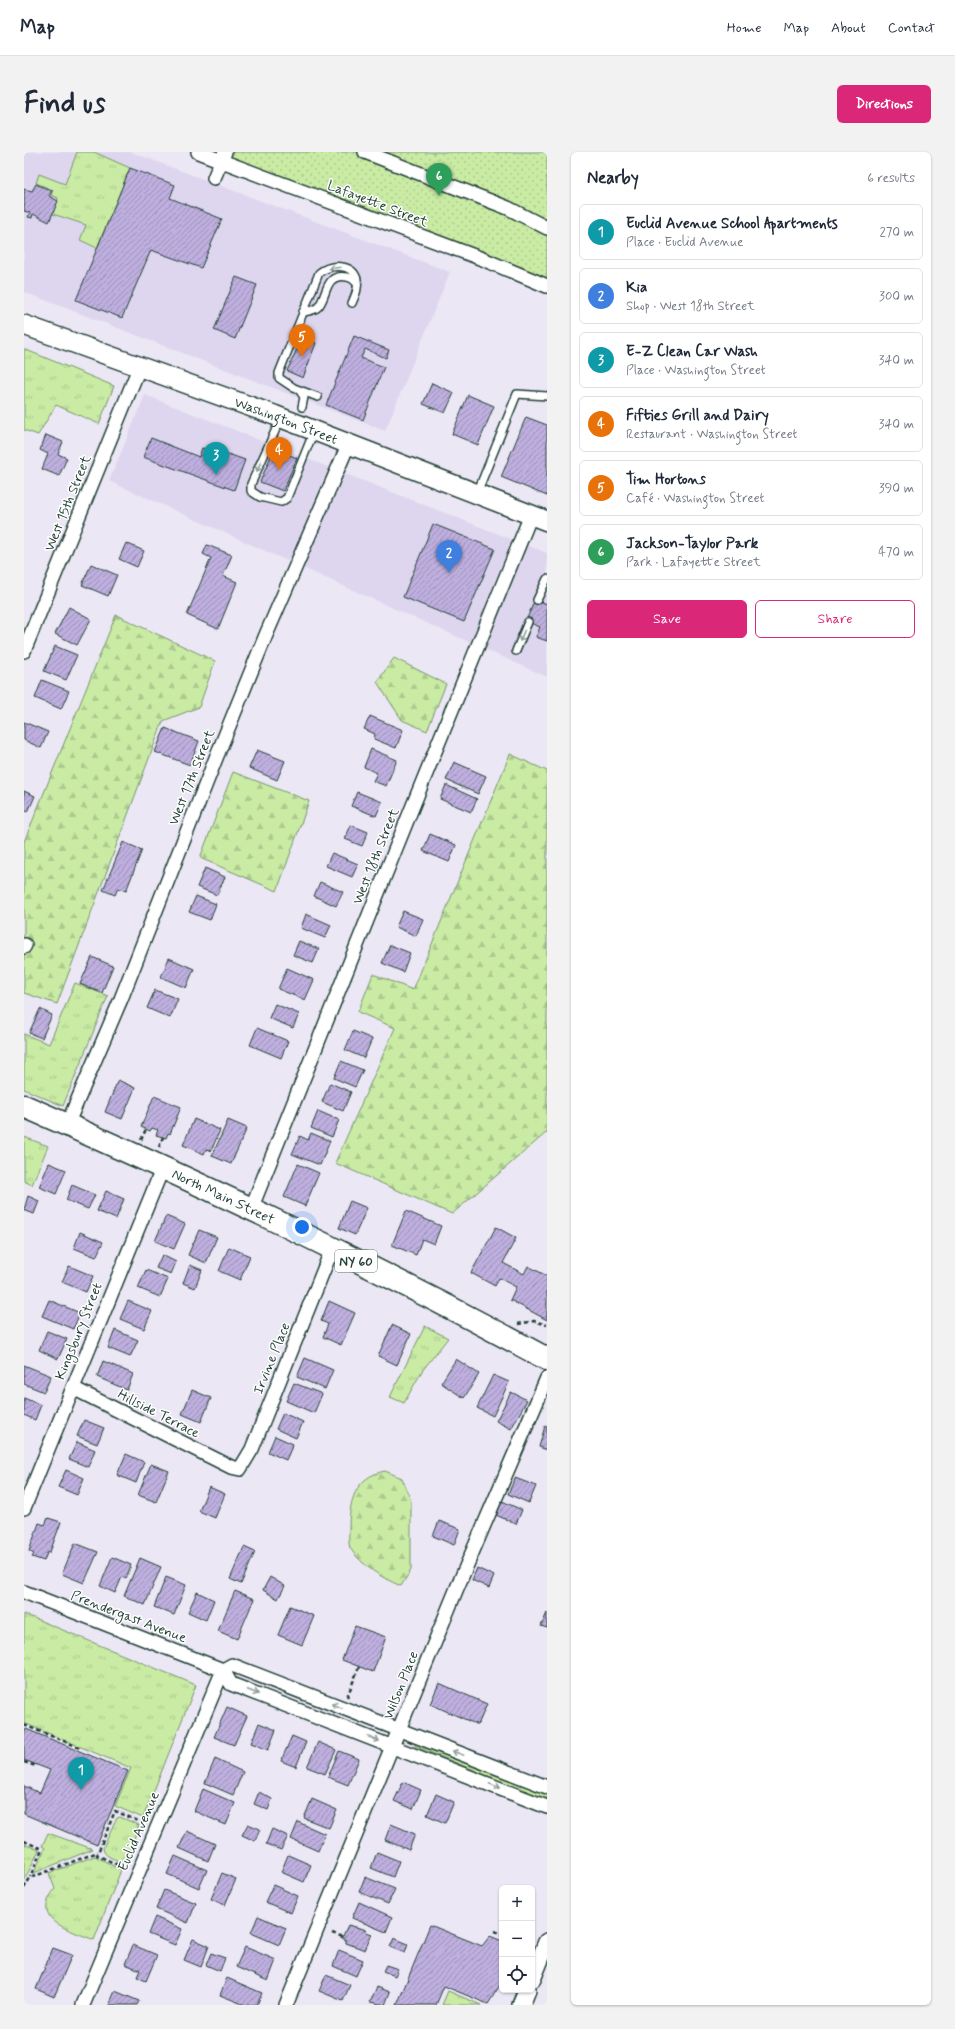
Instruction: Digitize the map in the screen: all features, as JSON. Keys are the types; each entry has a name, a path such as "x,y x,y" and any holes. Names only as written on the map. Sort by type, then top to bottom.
{"highway":[{"name":"North Main Street","path":"24,1106 67,1125 160,1158 251,1209 449,1307 547,1359"}],"main road":[{"name":"Washington Street","path":"24,325 139,368 314,430 539,518"}],"street":[{"name":"Lafayette Street","path":"198,152 223,156 547,286"},
{"path":"365,152 508,208 547,228"},
{"path":"214,178 223,156"},
{"name":"West 15th Street","path":"24,651 139,368"},
{"name":"West 17th Street","path":"67,1125 121,999 277,608 349,444"},
{"name":"West 18th Street","path":"251,1209 412,808 539,518"},
{"name":"Kingsbury Street","path":"24,1508 73,1388 160,1158"},
{"name":"Irvine Place","path":"231,1467 240,1469 252,1449 332,1249"},
{"name":"Wilson Place","path":"286,2005 457,1588 547,1378"},
{"name":"Hillside Terrace","path":"73,1388 231,1467"},
{"name":"Prendergast Avenue","path":"24,1592 223,1670"},
{"path":"547,1787 232,1665 223,1670 231,1684 547,1807"},
{"name":"Euclid Avenue","path":"83,2005 223,1670"},
{"path":"535,1972 547,1942"},
{"path":"521,2005 526,1993"}],"lane":[{"path":"318,397 300,391 283,382 279,376 316,277 323,270 334,267 346,268 357,278 352,303"},
{"path":"303,312 313,310 319,305 328,285 335,278 341,276 349,278 357,284"},
{"path":"300,391 304,397 302,407"},
{"path":"477,494 517,394 547,396"},
{"path":"281,418 251,484 251,491 260,497 281,502 288,498 314,430"},
{"path":"537,600 547,579"},
{"path":"516,651 528,622"}],"path":[{"path":"140,1142 146,1129"},
{"path":"160,1158 163,1137"},
{"path":"513,1326 522,1322 534,1322 547,1325"},
{"path":"342,1708 359,1667"},
{"path":"24,1725 81,1748"},
{"path":"24,1762 37,1765"},
{"path":"124,1868 97,1855 115,1811 143,1823"},
{"path":"24,1841 42,1849 30,1878 24,1888"},
{"path":"30,1878 99,1852"},
{"path":"494,1931 499,1933"},
{"path":"332,1933 343,1937"}],"shaded area":[{"path":"24,152 131,152 450,272 385,431 24,292"},
{"path":"145,395 547,553 547,677 109,481"}],"green space":[{"path":"77,152 94,152 130,168 97,248 80,240 86,225 53,214 58,198 51,195 53,190 36,183 39,174 65,184"},
{"path":"214,152 547,152 547,281 413,227"},
{"path":"24,349 114,386 99,424 56,405 38,435 24,430"},
{"path":"116,615 215,661 199,707 163,721 57,1004 24,993 24,842"},
{"path":"394,658 446,684 427,731 402,720 377,682"},
{"path":"510,754 547,771 547,1132 452,1214 335,1163 395,1028 358,1012 373,974 413,990"},
{"path":"233,772 309,801 277,891 200,858"},
{"path":"75,983 108,996 63,1106 24,1089 24,1034 49,1044"},
{"path":"24,1137 48,1146 32,1185 24,1181"},
{"path":"425,1326 448,1338 422,1371 404,1403 390,1397"},
{"path":"385,1471 402,1478 411,1501 411,1570 401,1586 366,1566 350,1548 349,1544 350,1510 355,1492 366,1479"},
{"path":"24,1614 196,1685 143,1818 115,1806 131,1768 24,1723"},
{"path":"415,1742 547,1793 547,1800 415,1746"},
{"path":"120,1817 139,1825 125,1863 105,1854 103,1848 117,1818"},
{"path":"48,1833 93,1849 34,1873 45,1848 42,1846"},
{"path":"24,1844 39,1850 24,1881"},
{"path":"95,1856 121,1870 94,1940 56,1923 50,1917 47,1909 48,1900 55,1889 49,1873"},
{"path":"448,1991 481,2005 442,2005"}],"building":[{"path":"130,168 175,185 170,198 222,219 201,268 151,250 122,318 76,300"},
{"path":"36,184 52,191 49,196 58,201 49,222 33,214 32,218 28,217 30,213 24,211 24,189 32,191"},
{"path":"236,277 257,285 235,339 214,330"},
{"path":"354,336 389,350 386,358 365,349 361,358 384,367 363,420 326,405"},
{"path":"302,338 316,343 303,378 287,371"},
{"path":"432,383 454,393 445,413 423,404"},
{"path":"468,395 494,406 478,445 452,434"},
{"path":"526,417 547,425 547,496 501,477"},
{"path":"46,435 63,442 58,454 67,458 59,476 42,469 48,454 40,450"},
{"path":"151,438 199,457 202,448 212,451 214,449 245,460 234,490 143,457"},
{"path":"274,449 297,458 283,491 260,482"},
{"path":"433,524 495,549 464,622 403,597"},
{"path":"126,543 144,551 137,567 119,559"},
{"path":"207,545 232,555 223,576 237,582 218,629 187,615 211,558 203,554"},
{"path":"91,564 117,575 108,596 82,585"},
{"path":"535,599 547,604 547,641 536,637 540,627 526,621"},
{"path":"69,607 91,619 77,645 55,634"},
{"path":"55,646 77,655 66,680 44,671"},
{"path":"42,680 69,691 61,709 35,698"},
{"path":"370,716 403,730 396,748 374,739 375,734 364,729"},
{"path":"24,722 48,732 41,748 24,740"},
{"path":"165,728 199,741 190,765 155,752"},
{"path":"371,749 397,760 386,786 373,781 377,773 364,767"},
{"path":"257,750 285,761 277,780 249,768"},
{"path":"454,762 486,776 478,794 446,780"},
{"path":"446,785 477,799 471,812 440,799"},
{"path":"24,791 35,796 28,812 24,810"},
{"path":"357,792 382,802 376,816 351,806"},
{"path":"351,825 368,832 362,846 345,839"},
{"path":"430,834 456,845 449,862 423,851"},
{"path":"123,842 142,850 126,891 118,888 115,895 103,890"},
{"path":"332,853 358,864 352,877 326,866"},
{"path":"205,868 225,877 217,895 197,887"},
{"path":"320,882 343,892 336,906 314,896"},
{"path":"196,896 216,904 210,920 189,912"},
{"path":"403,911 423,919 416,936 396,927"},
{"path":"306,914 331,925 325,938 301,928"},
{"path":"299,941 319,949 313,963 293,955"},
{"path":"390,945 410,953 403,972 382,963"},
{"path":"92,957 113,966 102,993 80,984"},
{"path":"169,958 194,969 186,988 161,977"},
{"path":"287,968 314,980 305,1000 278,989"},
{"path":"155,990 178,999 170,1018 147,1008"},
{"path":"275,1004 299,1014 293,1028 269,1018"},
{"path":"40,1009 52,1015 42,1038 29,1033"},
{"path":"257,1028 288,1041 281,1058 250,1045"},
{"path":"353,1031 372,1039 364,1058 345,1050"},
{"path":"341,1061 363,1070 355,1087 334,1078"},
{"path":"118,1080 135,1088 122,1119 105,1112"},
{"path":"330,1083 351,1092 343,1111 322,1102"},
{"path":"154,1096 181,1107 170,1134 168,1133 166,1138 156,1135 158,1130 152,1128 150,1131 141,1127"},
{"path":"318,1111 339,1120 332,1137 311,1128"},
{"path":"194,1119 220,1130 211,1151 206,1149 204,1154 183,1145"},
{"path":"228,1120 247,1128 231,1164 212,1156"},
{"path":"311,1133 330,1141 320,1165 292,1154 300,1136 308,1140"},
{"path":"49,1163 66,1170 56,1194 39,1187"},
{"path":"298,1164 319,1173 305,1206 284,1197"},
{"path":"72,1185 95,1195 88,1209 66,1200"},
{"path":"106,1191 124,1199 116,1219 97,1211"},
{"path":"28,1196 39,1201 34,1214 24,1210"},
{"path":"350,1201 367,1208 355,1235 339,1228"},
{"path":"406,1211 441,1226 434,1244 422,1239 416,1255 392,1245"},
{"path":"166,1216 185,1224 174,1249 155,1241"},
{"path":"496,1227 516,1238 503,1263 524,1274 528,1266 547,1276 547,1320 510,1300 516,1287 499,1278 495,1286 471,1273"},
{"path":"199,1230 217,1237 206,1263 188,1255"},
{"path":"80,1232 103,1242 96,1257 74,1248"},
{"path":"229,1247 250,1256 240,1280 219,1271"},
{"path":"162,1255 176,1262 171,1274 156,1268"},
{"path":"190,1265 202,1270 195,1288 183,1283"},
{"path":"69,1266 93,1276 86,1292 62,1282"},
{"path":"146,1270 168,1279 160,1297 138,1288"},
{"path":"49,1300 80,1313 73,1329 42,1316"},
{"path":"128,1301 152,1311 144,1329 120,1319"},
{"path":"329,1301 355,1313 341,1345 323,1337 328,1324 321,1321"},
{"path":"392,1325 411,1334 397,1365 378,1356"},
{"path":"115,1330 138,1340 130,1357 108,1348"},
{"path":"47,1331 67,1339 58,1359 39,1350"},
{"path":"305,1358 333,1370 325,1389 297,1377"},
{"path":"456,1359 479,1374 464,1398 441,1383"},
{"path":"103,1361 133,1374 127,1390 97,1377"},
{"path":"24,1365 51,1376 44,1392 24,1384"},
{"path":"493,1375 509,1382 493,1416 477,1408"},
{"path":"294,1383 322,1394 314,1413 286,1401"},
{"path":"192,1390 211,1398 201,1422 182,1414"},
{"path":"511,1392 527,1400 511,1429 496,1421"},
{"path":"24,1398 41,1405 35,1420 24,1415"},
{"path":"283,1413 303,1422 296,1438 276,1429"},
{"path":"84,1420 104,1428 97,1444 77,1436"},
{"path":"545,1426 547,1427 547,1450 539,1447"},
{"path":"275,1436 293,1444 286,1460 268,1452"},
{"path":"77,1442 95,1450 88,1467 69,1459"},
{"path":"126,1454 144,1462 136,1483 117,1475"},
{"path":"151,1464 169,1471 156,1502 138,1495"},
{"path":"66,1470 84,1478 77,1495 58,1487"},
{"path":"515,1478 536,1486 529,1503 508,1494"},
{"path":"209,1487 225,1494 215,1518 199,1511"},
{"path":"502,1501 522,1510 516,1524 496,1515"},
{"path":"48,1518 61,1522 50,1552 47,1553 44,1561 32,1557 34,1554 29,1551 39,1523 45,1525"},
{"path":"439,1521 460,1529 454,1545 433,1536"},
{"path":"75,1543 98,1552 84,1583 62,1574"},
{"path":"244,1547 255,1552 241,1584 230,1579"},
{"path":"112,1557 131,1565 126,1579 122,1577 115,1593 100,1586"},
{"path":"140,1558 161,1567 145,1605 124,1596"},
{"path":"477,1568 494,1576 489,1588 472,1580"},
{"path":"166,1577 186,1585 174,1615 154,1607"},
{"path":"270,1577 285,1586 278,1599 263,1590"},
{"path":"235,1591 254,1599 237,1639 218,1631"},
{"path":"197,1592 214,1600 206,1620 188,1612"},
{"path":"290,1606 314,1616 302,1645 278,1635"},
{"path":"547,1613 547,1628 541,1626"},
{"path":"355,1626 386,1637 373,1672 342,1660"},
{"path":"439,1683 487,1704 478,1725 430,1704"},
{"path":"227,1707 247,1716 234,1745 214,1737"},
{"path":"259,1723 276,1730 268,1750 251,1743"},
{"path":"26,1729 128,1771 97,1845 24,1814 24,1786 40,1793 50,1770 24,1760 24,1734"},
{"path":"292,1736 306,1742 296,1767 281,1761"},
{"path":"318,1742 336,1750 325,1774 307,1767"},
{"path":"339,1751 359,1759 348,1785 328,1777"},
{"path":"215,1759 243,1772 233,1795 205,1783"},
{"path":"403,1782 421,1790 413,1809 394,1801"},
{"path":"203,1789 235,1803 226,1825 194,1811"},
{"path":"259,1792 272,1799 268,1810 254,1804"},
{"path":"436,1794 454,1802 445,1823 427,1815"},
{"path":"312,1799 337,1810 329,1828 304,1818"},
{"path":"298,1822 325,1834 318,1851 291,1839"},
{"path":"248,1824 260,1829 255,1841 242,1835"},
{"path":"391,1824 415,1834 409,1850 385,1840"},
{"path":"272,1829 288,1836 281,1850 266,1844"},
{"path":"187,1831 215,1844 208,1861 179,1848"},
{"path":"377,1852 399,1861 393,1877 371,1868"},
{"path":"288,1855 311,1865 304,1882 281,1872"},
{"path":"175,1856 207,1870 199,1888 167,1874"},
{"path":"222,1873 236,1879 225,1905 211,1899"},
{"path":"365,1877 395,1889 388,1904 359,1892"},
{"path":"273,1885 298,1896 291,1913 265,1902"},
{"path":"164,1890 196,1903 188,1923 156,1909"},
{"path":"359,1902 392,1917 386,1932 352,1918"},
{"path":"258,1916 286,1928 279,1945 251,1933"},
{"path":"155,1917 182,1929 175,1945 148,1934"},
{"path":"348,1925 367,1930 366,1932 372,1934 365,1950 346,1943 346,1940 342,1938"},
{"path":"430,1925 482,1946 490,1936 499,1940 499,1987 488,2004 444,1986 436,2005 397,2005"},
{"path":"394,1938 408,1944 405,1953 390,1947"},
{"path":"193,1939 209,1946 201,1967 184,1960"},
{"path":"133,1945 157,1955 146,1981 137,1977 140,1970 125,1964"},
{"path":"245,1947 276,1960 268,1981 236,1967"},
{"path":"53,1948 72,1955 54,1997 36,1989"},
{"path":"339,1950 363,1960 356,1976 333,1966"},
{"path":"211,1953 225,1958 220,1971 206,1965"},
{"path":"386,1965 398,1969 395,1976 383,1971"},
{"path":"326,1975 350,1985 343,2001 319,1991"},
{"path":"227,1978 262,1993 257,2005 245,2005 220,1995"},
{"path":"377,1987 390,1992 385,2005 370,2002"},
{"path":"115,1991 139,2001 137,2005 109,2005"}],"place":[{"name":"Jackson-Taylor Park","path":"439,196"},
{"name":"Tim Hortons","path":"302,357"},
{"name":"Fifties Grill and Dairy","path":"279,470"},
{"name":"E-Z Clean Car Wash","path":"216,475"},
{"name":"Kia","path":"449,573"},
{"name":"Euclid Avenue School Apartments","path":"81,1790"}]}
